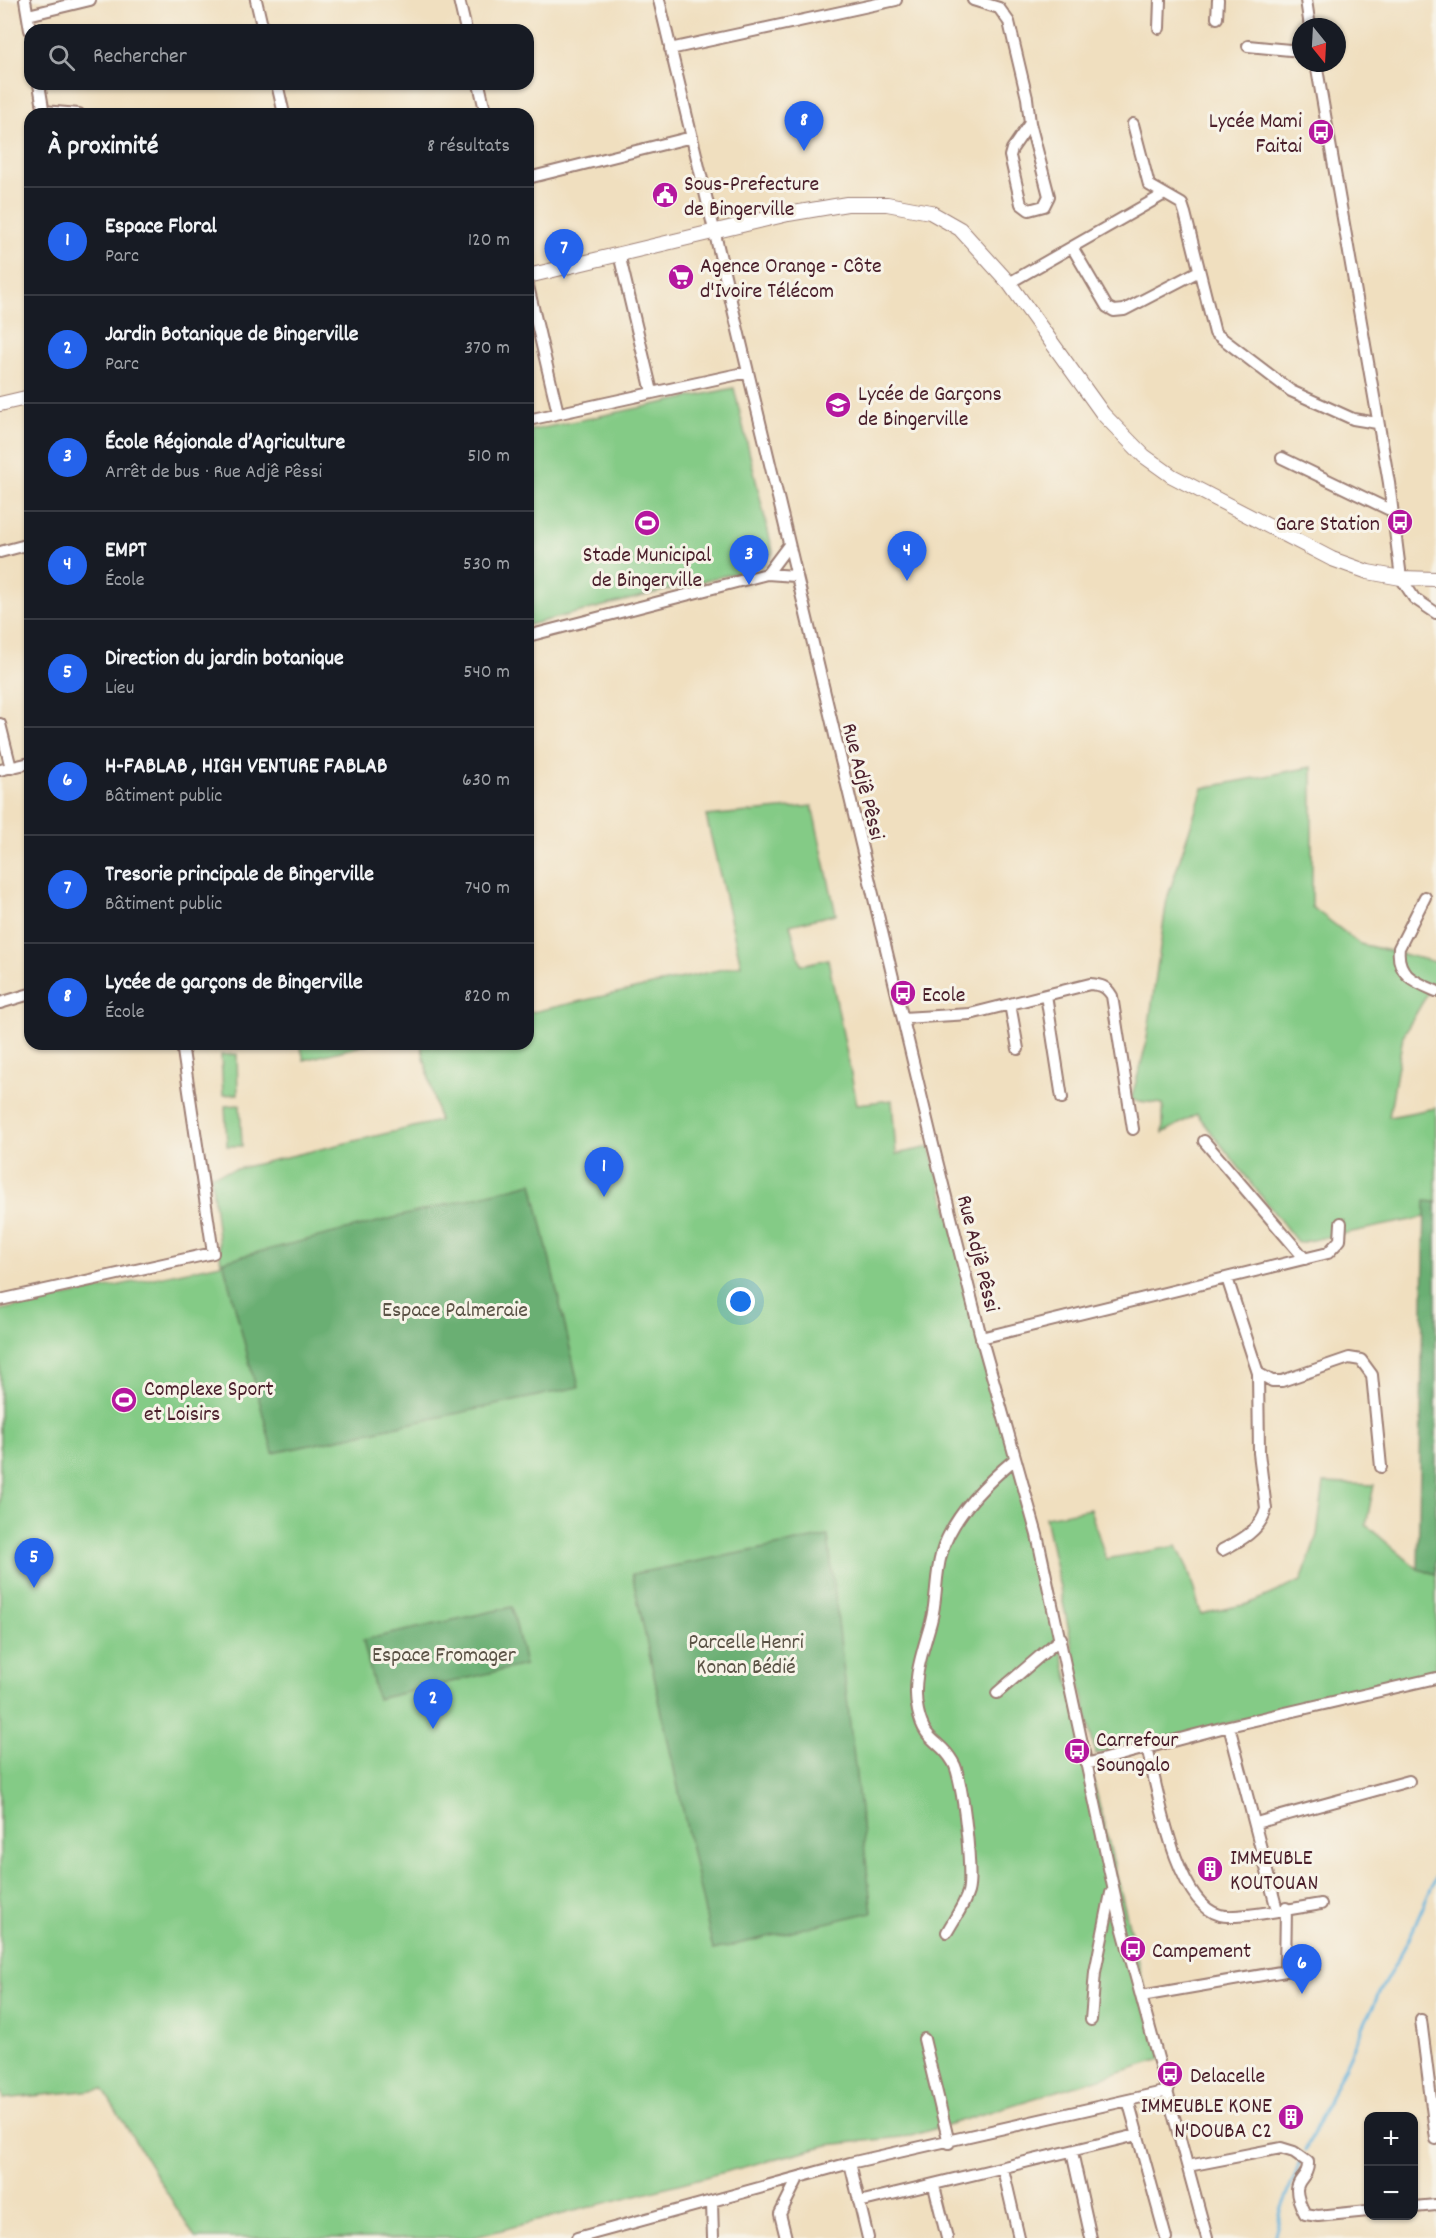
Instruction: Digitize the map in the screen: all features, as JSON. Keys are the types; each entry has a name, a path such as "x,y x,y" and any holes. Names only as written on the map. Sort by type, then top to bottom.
{"main road":[{"path":"534,275 714,232 847,204 909,207 930,212 950,221 969,238 1009,283 1103,414 1144,456 1172,476 1291,540 1351,567 1401,578 1436,579"},
{"path":"0,404 24,398"}],"street":[{"path":"25,0 29,24"},
{"path":"28,15 90,0"},
{"path":"256,0 262,24"},
{"path":"459,0 465,24"},
{"name":"Rue Adjê Pêssi","path":"659,0 795,576 981,1338 1037,1535 1113,1886 1207,2238"},
{"path":"670,49 896,0"},
{"path":"973,0 999,8 1009,22 1027,98 1030,123 1049,196 1044,207 1029,210 1021,204 1010,156 1012,149 1030,123"},
{"path":"1159,28 1160,0"},
{"path":"1217,18 1218,0"},
{"path":"1306,0 1309,18"},
{"path":"1248,46 1292,50"},
{"path":"1318,72 1392,511 1401,578 1414,598 1436,613"},
{"path":"40,90 43,108"},
{"path":"278,90 283,108"},
{"path":"480,90 485,108"},
{"path":"1133,124 1149,185 1182,204 1211,325 1218,336 1291,391 1353,419 1377,423"},
{"path":"534,176 692,137"},
{"path":"1009,283 1163,195"},
{"path":"1072,247 1107,308 1114,311 1124,310 1199,271"},
{"path":"619,254 652,392"},
{"path":"534,311 558,413"},
{"path":"534,419 748,372"},
{"path":"1282,458 1392,511"},
{"path":"0,552 24,546"},
{"path":"766,574 788,546"},
{"path":"534,634 766,574 795,576"},
{"path":"0,724 6,769 24,764"},
{"path":"1425,897 1399,948 1398,957 1400,966 1407,976 1436,991"},
{"path":"903,1018 970,1014 1090,984 1108,989 1112,996 1133,1129"},
{"path":"1046,995 1062,1098"},
{"path":"0,1003 24,996"},
{"path":"1010,1004 1018,1049"},
{"path":"0,1300 213,1253 183,1050"},
{"path":"1204,1141 1305,1258"},
{"path":"981,1338 1305,1258 1335,1248 1340,1240 1341,1223"},
{"path":"1222,1550 1256,1527 1264,1518 1266,1509 1258,1453 1258,1373 1227,1278"},
{"path":"1258,1373 1272,1381 1282,1381 1349,1358 1360,1360 1372,1375 1381,1467"},
{"path":"947,1932 968,1894 965,1824 957,1768 952,1760 926,1736 922,1727 917,1709 916,1677 937,1599 941,1553 960,1518 994,1478 1015,1459"},
{"path":"997,1693 1061,1638"},
{"path":"1086,1764 1229,1726 1436,1678"},
{"path":"1229,1726 1281,1909 1285,1971"},
{"path":"1147,1747 1176,1862 1192,1891 1209,1909 1219,1915 1321,1904"},
{"path":"1256,1823 1410,1781"},
{"path":"1091,2020 1095,1972 1113,1886"},
{"path":"1141,1996 1315,1966"},
{"path":"1421,2020 1436,2139"},
{"path":"924,2039 949,2143"},
{"path":"577,2238 797,2180 850,2163 949,2143 1168,2091"},
{"path":"1128,2100 1166,2238"},
{"path":"859,2202 934,2186 1137,2135"},
{"path":"1188,2166 1268,2149 1287,2148 1308,2162 1308,2167 1297,2188 1299,2201 1305,2214 1318,2217 1364,2211"},
{"path":"1072,2152 1091,2238"},
{"path":"850,2163 868,2238"},
{"path":"1004,2169 1019,2238"},
{"path":"786,2238 780,2214 797,2180"},
{"path":"934,2186 947,2238"},
{"path":"712,2202 713,2238"},
{"path":"1418,2207 1436,2205"}],"green space":[{"name":"Stade Municipal de Bingerville","path":"734,388 773,552 763,566 534,623 534,430"},
{"path":"1312,767 1312,907 1360,944 1436,962 1436,979 1403,1036 1389,1117 1436,1108 1436,1215 1298,1243 1197,1114 1163,1133 1163,1104 1131,1100 1146,1045 1167,899 1203,788"},
{"path":"812,806 836,914 790,925 801,965 828,959 857,1104 892,1100 896,1154 930,1147 983,1333 1162,2059 911,2136 828,2145 471,2238 195,2238 103,2089 3,2099 0,2088 0,1310 221,1264 211,1175 439,1121 422,1050 534,1050 534,1012 741,965 706,816"},
{"path":"302,1050 345,1050 304,1060"},
{"path":"237,1054 238,1094 223,1095 221,1055"},
{"path":"240,1105 242,1146 227,1146 225,1106"},
{"name":"Espace Palmeraie","path":"532,1183 579,1387 273,1453 223,1261"},
{"path":"1425,1201 1436,1202 1436,1574 1418,1569"},
{"path":"1324,1483 1374,1485 1366,1525 1418,1569 1436,1574 1436,1675 1095,1754 1045,1517 1090,1509 1106,1559 1177,1546 1188,1569 1201,1614 1248,1604 1301,1581 1317,1535"},
{"name":"Parcelle Henri Konan Bédié","path":"828,1536 872,1912 713,1950 632,1574"},
{"name":"Espace Fromager","path":"512,1607 525,1665 377,1699 363,1640"}],"waterway":[{"path":"1305,2151 1380,1991 1409,1939 1436,1877"},
{"path":"1274,2238 1282,2208 1301,2160"}],"place":[{"name":"Lycée Mami Faitai","path":"1321,132"},
{"name":"Lycée de garçons de Bingerville","path":"804,151"},
{"name":"Sous-Prefecture de Bingerville","path":"665,195"},
{"name":"Agence Orange - Côte d'Ivoire Télécom","path":"681,277"},
{"name":"Tresorie principale de Bingerville","path":"564,279"},
{"name":"Lycée de Garçons de Bingerville","path":"838,405"},
{"name":"Gare Station","path":"1400,522"},
{"name":"Stade Municipal de Bingerville","path":"647,523"},
{"name":"EMPT","path":"907,581"},
{"name":"École Régionale d’Agriculture","path":"749,585"},
{"name":"Ecole","path":"903,993"},
{"name":"Espace Floral","path":"604,1197"},
{"name":"Complexe Sport et Loisirs","path":"124,1400"},
{"name":"Direction du jardin botanique","path":"34,1588"},
{"name":"Jardin Botanique de Bingerville","path":"433,1729"},
{"name":"Carrefour Soungalo","path":"1077,1751"},
{"name":"IMMEUBLE KOUTOUAN","path":"1210,1869"},
{"name":"Campement","path":"1133,1949"},
{"name":"H-FABLAB , HIGH VENTURE FABLAB","path":"1302,1994"},
{"name":"Delacelle","path":"1170,2074"},
{"name":"IMMEUBLE KONE N'DOUBA C2","path":"1291,2117"}]}
